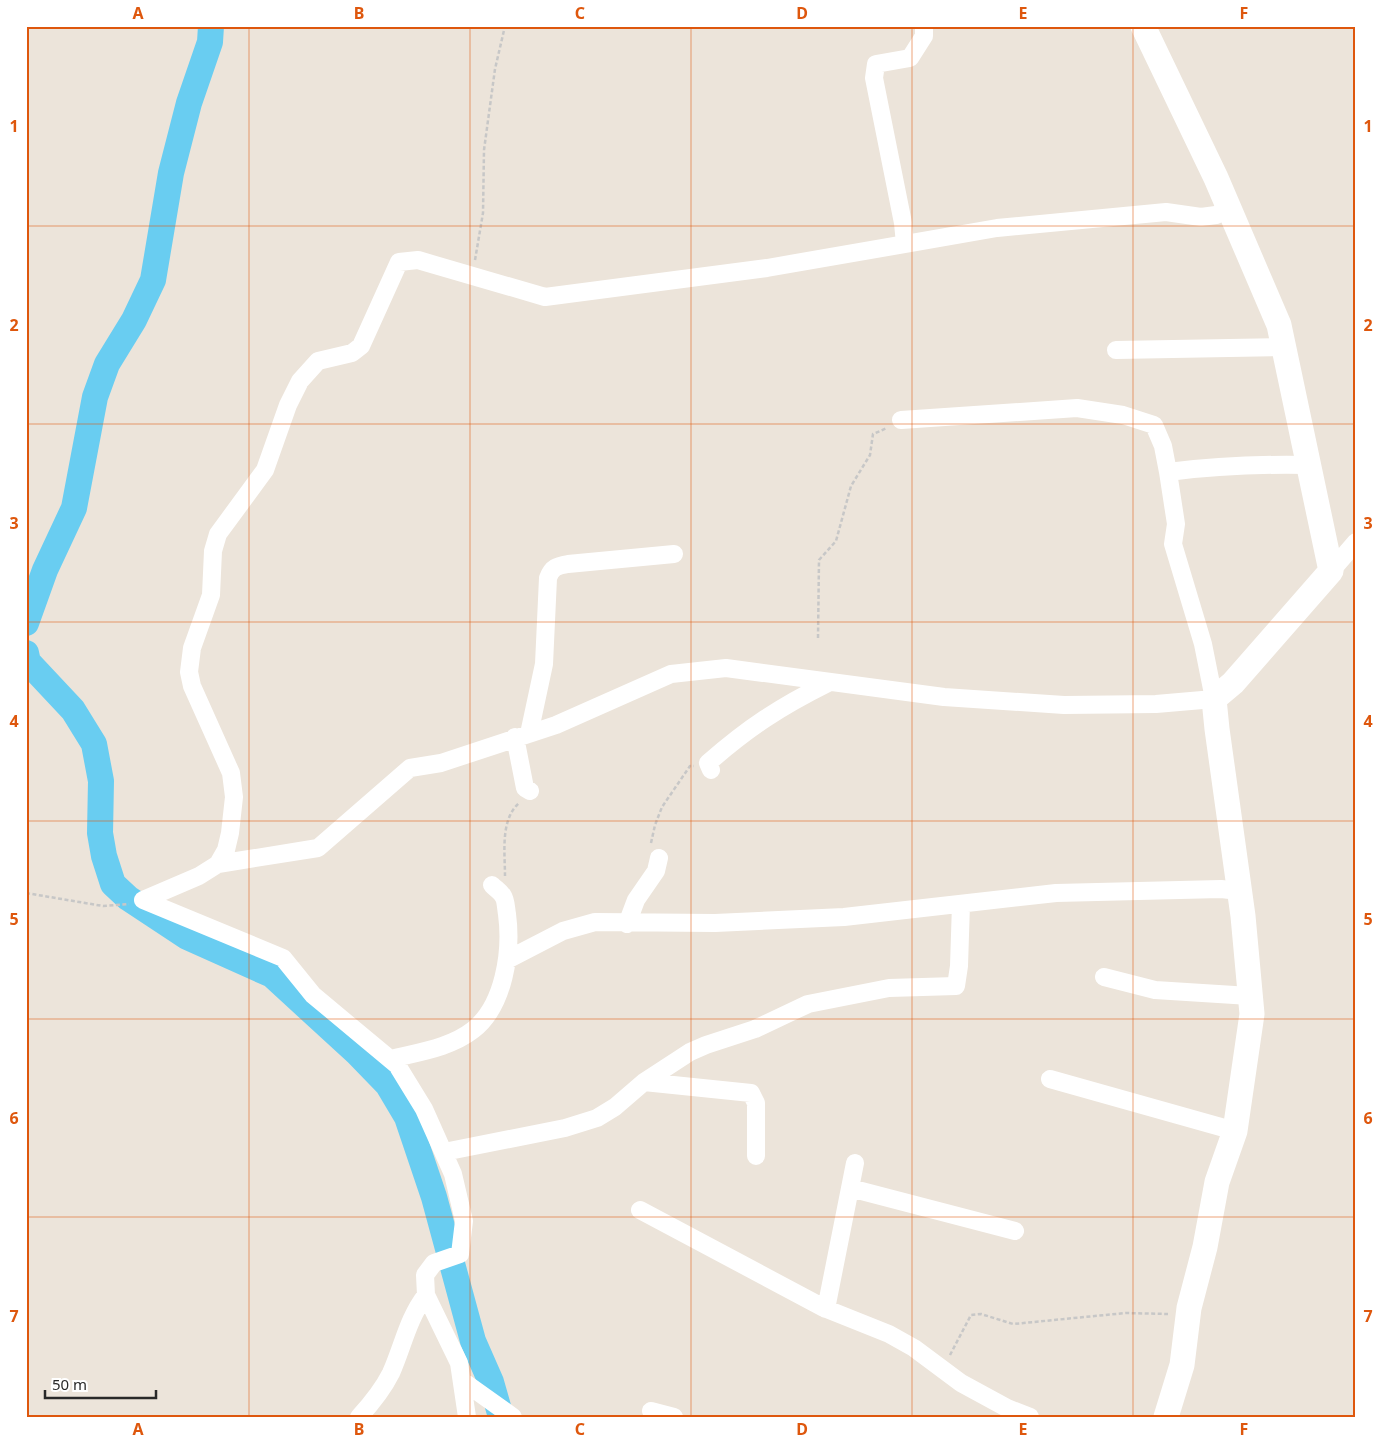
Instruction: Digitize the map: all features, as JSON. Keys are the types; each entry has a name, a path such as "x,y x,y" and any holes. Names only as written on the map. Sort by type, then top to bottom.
{"street":[{"path":"905,244 903,223 874,78 876,64 910,58 924,36 924,26"},
{"path":"1144,26 1229,210 1279,325 1331,571"},
{"path":"218,864 226,850 230,833 234,797 231,773 192,686 189,672 192,648 211,594 213,551 218,534 265,470 288,405 300,381 318,361 352,353 361,346 399,262 418,260 545,297 767,268 997,228 1166,212 1201,217 1216,215 1229,210"},
{"path":"1116,350 1285,347"},
{"path":"901,420 1077,408 1122,415 1154,425 1163,446 1176,524 1173,544 1203,644 1214,699 1216,729 1239,891 1252,1014 1235,1130 1217,1182 1188,1315 1182,1365 1166,1417"},
{"path":"1168,472 1217,466 1309,465"},
{"path":"468,1417 464,1382 456,1355 426,1295 425,1275 434,1263 460,1254 464,1221 453,1174 444,1152 424,1109 402,1071 313,995 283,958 143,900 199,876 218,864 318,848 410,768 441,763 556,725 671,674 726,668 944,697 1064,705 1156,704 1214,699 1233,683 1356,542"},
{"path":"528,790 522,736 544,664 548,578 552,570 557,566 568,564 674,554"},
{"path":"710,767 750,728 773,712 828,683"},
{"path":"628,924 636,900 656,871 655,851"},
{"path":"508,960 584,924 595,922 628,924 715,923 844,917 1056,893 1222,889 1239,891"},
{"path":"390,1059 454,1041 478,1026 493,1008 508,960 509,931 498,891"},
{"path":"444,1152 584,1123 597,1118 615,1107 644,1082 670,1064 706,1044 755,1029 808,1004 889,988 956,986 961,904"},
{"path":"1104,977 1155,990 1250,996"},
{"path":"1050,1079 1235,1130"},
{"path":"644,1082 751,1092 756,1104 756,1156"},
{"path":"826,1309 855,1163"},
{"path":"850,1188 1015,1231"},
{"path":"640,1210 826,1309 889,1334 914,1348 961,1384 1007,1408 1030,1417"},
{"path":"359,1417 381,1389 390,1373 410,1321 426,1295"},
{"path":"464,1382 513,1417"},
{"path":"651,1411 674,1417"}],"path":[{"path":"472,277 483,213 484,150 495,69 505,26"},
{"path":"818,638 820,560 836,542 851,486 870,455 873,434 901,420"},
{"path":"655,851 655,825 669,794 690,766 710,767"},
{"path":"498,891 511,811 522,801 528,790"},
{"path":"26,893 103,906 130,904"},
{"path":"942,1369 971,1315 981,1314 1013,1324 1126,1313 1188,1315"}],"waterway":[{"path":"26,623 45,570 74,508 95,397 107,364 134,320 153,280 171,173 189,103 210,42 211,26"},
{"path":"26,653 28,662 73,710 94,744 101,781 100,833 104,856 113,884 128,898 187,937 272,975 357,1053 388,1085 407,1117 434,1197 473,1341 491,1382 501,1417"}]}
